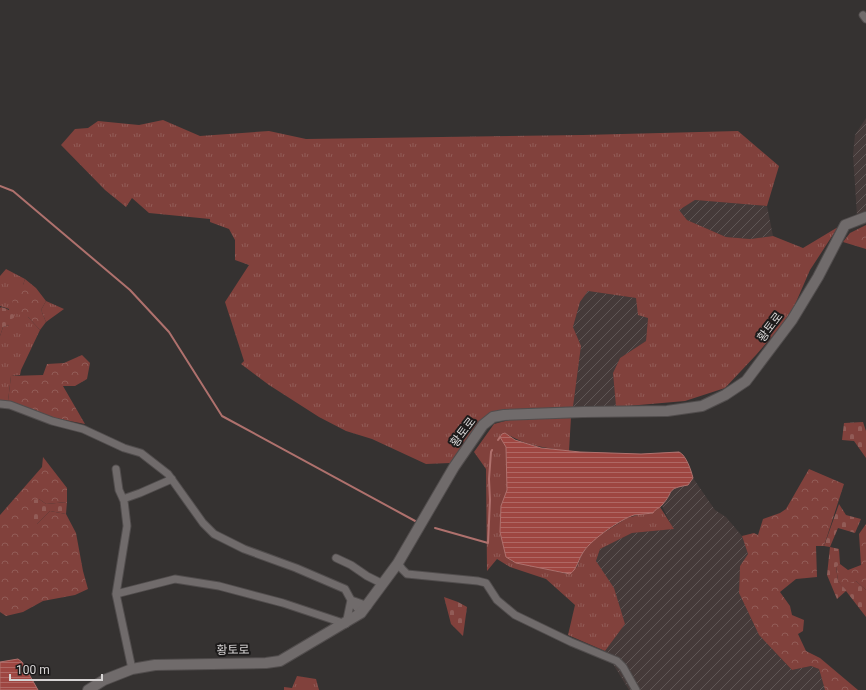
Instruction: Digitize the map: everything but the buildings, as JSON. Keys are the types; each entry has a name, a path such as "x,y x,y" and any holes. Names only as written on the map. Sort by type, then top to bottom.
{"main road":[{"name":"황토로","path":"88,690 104,680 132,669 155,665 266,663 280,661 346,624 365,609 398,563 454,467 483,425 493,417 504,415 583,412 667,411 702,406 725,394 746,381 792,320 845,225 866,217"}],"street":[{"path":"0,404 10,405 52,421 83,429 124,448 141,453 168,474 204,523 214,534 244,549 296,568 345,589 351,600 365,609"},
{"path":"116,469 127,526 116,594 132,669"},
{"path":"123,499 172,479"},
{"path":"336,558 383,584"},
{"path":"398,563 406,574 486,583 497,600 515,615 571,642 617,661 623,667 636,690"},
{"path":"116,594 175,579 219,586 283,603 346,624 351,600"}],"shaded area":[{"path":"866,118 866,212 857,216 853,155 855,135"},
{"path":"695,200 767,206 773,236 750,239 726,237 687,220 678,210"},
{"path":"588,291 636,298 648,317 646,341 620,358 613,373 616,407 573,407 581,346 573,327 580,302"},
{"path":"505,433 515,440 541,448 580,452 641,454 679,452 686,459 693,478 688,485 673,489 662,505 653,513 628,517 600,535 584,551 575,569 570,574 516,563 506,557 500,532 501,506 507,490 506,447 500,437"},
{"path":"693,478 715,510 726,517 742,536 748,554 740,566 739,593 759,635 792,670 811,666 819,669 825,690 629,690 605,651 625,624 596,561 600,549 632,533 673,529 662,506 672,490 677,487 688,485"},
{"path":"18,659 22,662 38,690 0,690 0,662"}],"green space":[{"path":"163,120 200,136 269,131 306,139 738,131 779,166 767,206 695,200 679,210 687,220 726,237 750,239 773,236 803,248 838,227 810,270 790,316 725,388 685,401 616,407 613,373 620,358 646,341 648,318 638,315 636,298 588,291 580,302 573,327 581,346 573,407 479,422 450,463 426,464 372,439 346,431 319,417 269,385 241,364 244,361 225,302 249,265 235,260 235,240 229,229 210,222 210,219 149,213 132,198 126,207 105,190 61,145 75,129 88,128 98,121 139,125"},
{"path":"866,225 866,249 843,242 850,233"},
{"path":"6,269 25,279 23,285 28,317 40,330 20,375 11,376 8,401 0,401 0,336 3,327 9,325 9,309 0,306 0,276"},
{"path":"25,279 36,288 46,301 41,310 46,322 40,330 28,317 14,313 11,290 23,285"},
{"path":"46,301 64,309 46,322 41,310"},
{"path":"0,308 10,310 15,317 10,320 9,325 3,327 0,336"},
{"path":"82,355 90,363 87,379 75,386 63,386 85,424 50,417 8,401 11,376 43,375 47,364 64,363"},
{"path":"571,417 569,451 528,444 505,433 504,443 506,447 511,561 567,574 577,567 582,554 590,543 597,537 627,518 642,514 651,514 656,508 660,507 674,529 632,533 600,549 596,561 614,588 625,624 605,651 568,635 575,605 546,579 510,567 497,559 487,571 486,469 474,452 494,424 509,420"},
{"path":"863,422 866,431 866,458 854,441 842,440 844,423"},
{"path":"43,457 67,488 67,502 46,504 39,499 37,524 50,511 66,514 76,533 88,589 75,595 43,601 23,612 6,616 0,612 0,515 42,467"},
{"path":"809,469 844,484 824,546 816,546 817,577 796,579 780,592 790,606 792,615 804,620 803,631 798,634 806,651 820,658 858,690 825,690 819,669 811,666 792,670 759,635 739,593 740,566 748,554 742,536 754,533 758,535 763,519 780,513 786,509"},
{"path":"39,499 46,504 67,502 66,514 50,511 37,524 30,520 32,500"},
{"path":"839,504 846,515 861,519 855,533 838,528 830,547 824,546"},
{"path":"866,524 866,590 856,581 846,591 838,581 836,566 840,564 848,570 861,565 859,534"},
{"path":"830,547 839,549 840,564 836,567 838,581 846,590 850,583 856,581 866,590 866,617 846,591 837,599 827,575"},
{"path":"444,597 467,607 463,636 451,624"},
{"path":"297,676 316,679 319,690 284,690 284,687 292,688"}],"waterway":[{"path":"0,186 13,191 130,290 169,332 222,416 417,522"},
{"path":"435,528 488,543 490,500 489,479 492,450"}]}
